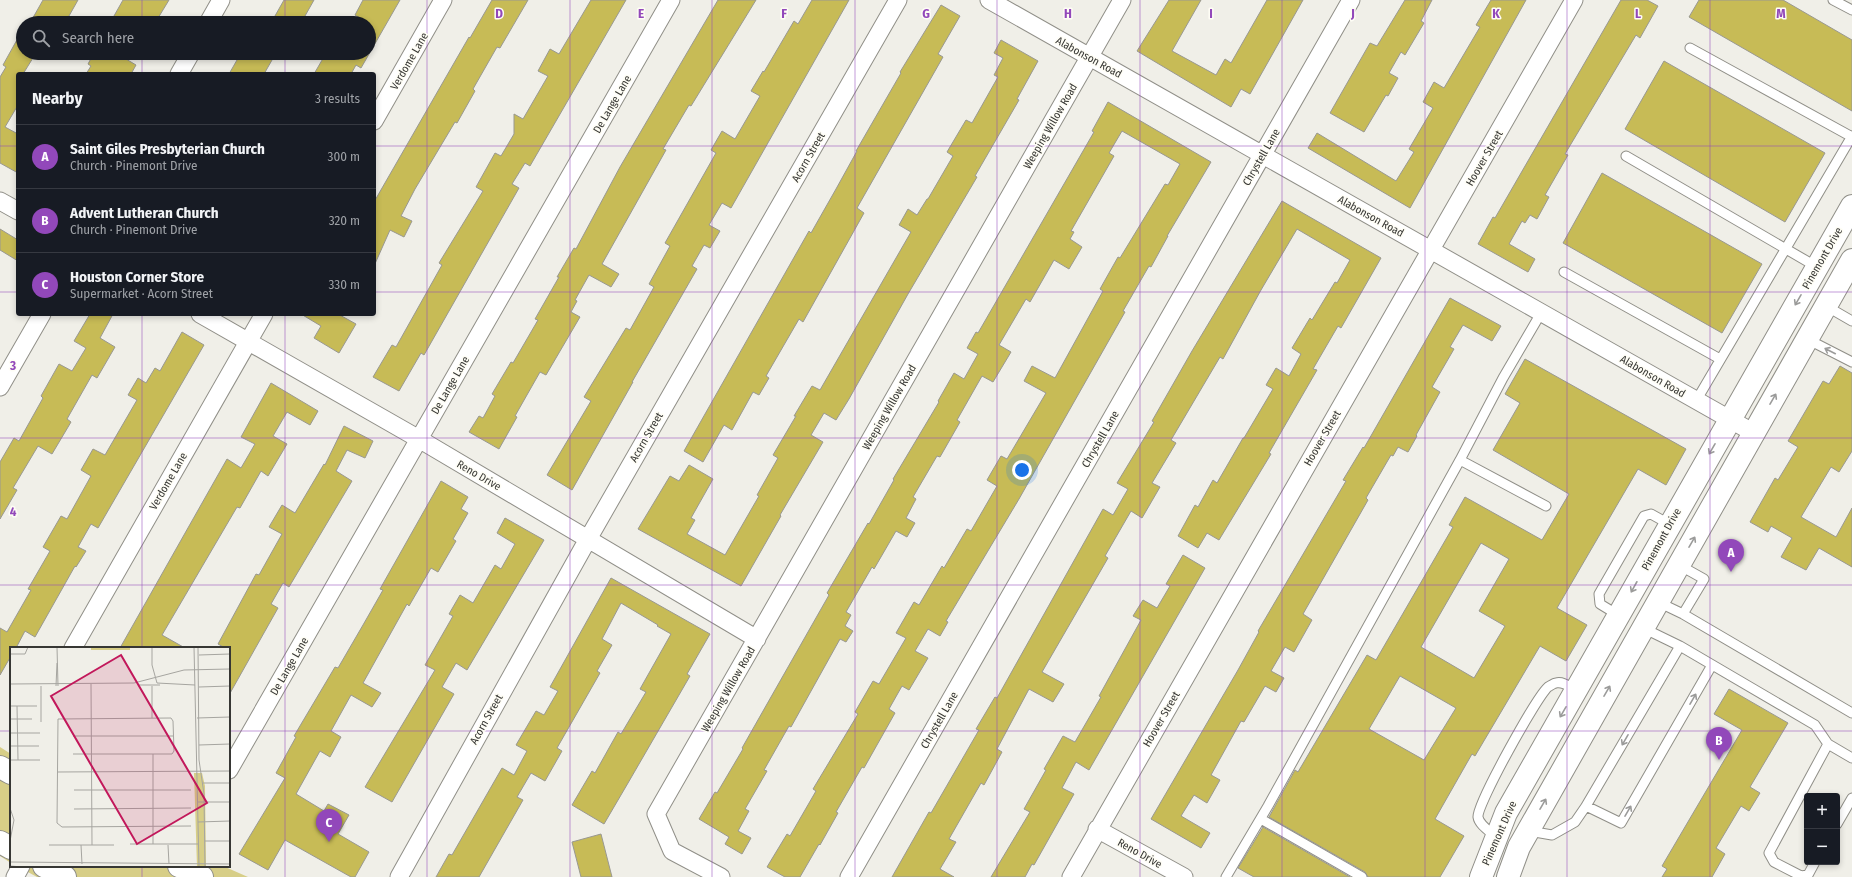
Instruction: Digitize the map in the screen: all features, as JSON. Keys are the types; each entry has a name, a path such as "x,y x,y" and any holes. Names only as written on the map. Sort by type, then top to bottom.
{"main road":[{"name":"Pinemont Drive","path":"1480,874 1506,813 1669,524 1852,206"},
{"path":"1508,877 1524,839 1852,260"},
{"path":"1618,615 1644,628"},
{"path":"0,767 10,772"},
{"path":"1496,837 1524,839"},
{"path":"0,842 10,847"},
{"path":"46,867 65,877"},
{"path":"181,867 202,877"}],"street":[{"path":"212,16 221,0"},
{"name":"Verdome Lane","path":"376,119 444,0"},
{"name":"De Lange Lane","path":"230,768 671,0"},
{"name":"Acorn Street","path":"399,877 588,539 898,0"},
{"name":"Alabonson Road","path":"989,0 1754,433"},
{"name":"Weeping Willow Road","path":"721,877 672,851 656,814 1122,0"},
{"name":"Chrystell Lane","path":"849,877 1351,0"},
{"name":"Hoover Street","path":"1071,877 1097,829 1574,0"},
{"path":"180,72 186,60"},
{"path":"0,201 16,210"},
{"path":"0,387 41,316"},
{"name":"Reno Drive","path":"204,316 419,439 757,639"},
{"name":"Verdome Lane","path":"74,647 263,316"},
{"name":"Reno Drive","path":"1097,829 1184,877"},
{"path":"15,877 20,867"}],"lane":[{"path":"1833,0 1852,10"},
{"path":"1690,48 1852,137 1696,400"},
{"path":"1626,156 1816,267"},
{"path":"1564,272 1720,359"},
{"path":"1826,306 1852,321"},
{"path":"1226,877 1261,819 1460,460 1503,378 1541,313"},
{"path":"1807,339 1852,362"},
{"path":"1460,460 1546,506"},
{"path":"1679,565 1704,579 1683,614"},
{"path":"1658,602 1683,614 1852,713"},
{"path":"1644,628 1680,646 1814,725 1828,744 1852,758"},
{"path":"1524,839 1552,835 1575,822 1586,806 1680,646"},
{"path":"1586,806 1621,823 1712,665"},
{"path":"1814,865 1808,876 1801,876 1774,862 1769,853 1828,744"},
{"path":"1840,819 1852,798"},
{"path":"1261,819 1362,877"}],"shaded area":[{"path":"0,747 10,753 10,862 0,856"},
{"path":"19,867 225,867 248,877 37,877"}],"building":[{"path":"43,0 78,0 69,16 34,16"},
{"path":"123,0 169,0 159,16 114,16"},
{"path":"284,0 314,0 305,16 275,16"},
{"path":"363,0 400,0 376,42 376,16 355,15"},
{"path":"492,0 528,0 500,48 497,47 473,89 475,91 457,123 455,122 415,189 401,216 412,221 404,237 390,230 376,262 376,199 469,37 470,38"},
{"path":"591,0 626,0 530,166 525,163 512,184 519,188 424,355 421,353 399,391 373,377 392,345 396,347 442,265 439,263 483,191 476,187 495,153 501,156 514,134 514,114 523,119 548,76 538,71 550,49 559,54"},
{"path":"718,0 756,0 691,106 689,105 663,149 666,150 602,264 619,274 611,287 589,275 575,300 577,301 571,312 580,317 546,375 540,372 515,416 517,417 499,449 469,432 479,416 483,418 495,396 492,394 511,362 513,363 538,320 535,319 559,277 557,277 574,248 576,249 620,167"},
{"path":"812,0 849,0 731,208 722,203 709,225 720,231 710,248 704,245 692,266 697,269 572,490 547,475 591,401 584,397 626,328 630,330 654,287 649,284 670,246 665,243 716,153 711,150 722,131 735,139 760,96 751,91 794,21 798,24"},
{"path":"1169,0 1201,0 1172,51 1216,75 1225,59 1231,63 1267,0 1303,0 1250,94 1241,89 1231,107 1137,51"},
{"path":"1405,0 1432,0 1421,21 1424,23 1405,55 1401,52 1389,73 1398,78 1364,132 1330,113 1370,43 1377,46"},
{"path":"1491,0 1526,0 1410,208 1308,148 1317,133 1396,181 1414,152 1409,149 1433,108 1423,102 1434,82 1444,88 1480,27 1476,25"},
{"path":"1621,0 1647,0 1658,6 1640,38 1636,35 1565,154 1568,155 1545,195 1549,197 1537,219 1530,215 1525,223 1522,221 1509,244 1535,259 1528,272 1478,244 1493,217 1495,218"},
{"path":"1699,0 1783,0 1852,40 1852,111 1689,17"},
{"path":"941,5 960,16 938,54 943,57 857,208 864,213 803,322 799,319 766,376 769,378 759,395 753,392 732,430 724,425 703,462 684,451 809,231 811,233 901,73 900,72"},
{"path":"1001,40 1038,61 1017,99 1019,100 975,176 977,177 908,294 849,399 836,420 824,413 811,435 823,442 780,515 781,516 741,586 638,529 670,476 679,481 689,465 713,479 691,518 695,520 687,534 725,555 759,496 757,495 778,458 773,455 796,416 794,416 812,386 820,390 911,232 899,225 908,209 917,215 928,199 953,156 947,152 966,120 972,123 998,77 994,75 1003,58 994,53"},
{"path":"16,42 16,60 32,60 24,72 16,72 16,108 5,127 16,133 16,172 0,163 0,77 6,67 3,65"},
{"path":"90,60 128,60 136,65 132,72 87,72 91,66 88,64"},
{"path":"237,60 272,60 265,72 230,72"},
{"path":"322,60 366,60 361,68 356,65 352,72 315,72"},
{"path":"1664,61 1825,153 1785,222 1625,129"},
{"path":"1108,102 1211,162 1167,236 1151,267 1149,266 1123,311 1125,312 1019,499 946,621 948,622 940,636 928,629 915,651 928,658 909,690 902,686 889,709 895,713 864,768 862,767 836,812 838,813 820,845 819,844 800,877 785,877 767,867 787,834 790,836 816,791 813,789 858,714 855,712 873,681 879,684 906,638 896,633 914,602 919,605 942,566 944,568 967,529 971,531 997,486 987,480 1001,456 1007,459 1046,393 1024,381 1032,366 1055,378 1103,291 1100,289 1118,257 1120,258 1165,184 1168,185 1180,164 1122,131 1109,153 1114,156 1071,231 1074,232 1070,239 1082,247 1069,269 1054,260 1030,302 1026,299 999,345 1011,352 993,382 982,376 957,420 960,422 940,457 937,456 913,497 916,499 906,518 915,523 907,537 896,531 874,569 872,567 846,612 851,615 845,626 853,631 846,642 840,639 791,727 789,726 764,770 767,771 745,809 749,811 738,831 751,838 742,854 725,844 729,837 699,819 715,792 717,793 743,749 742,748 829,595 827,593 868,523 869,524 954,373 964,379 978,354 967,348 976,332 978,333 1094,132 1092,131"},
{"path":"1602,173 1762,264 1722,333 1563,243"},
{"path":"1282,201 1381,258 1341,328 1338,326 1313,369 1317,370 1269,453 1271,454 1219,540 1207,533 1198,548 1178,536 1195,505 1198,507 1213,480 1217,483 1273,389 1266,385 1276,368 1289,376 1301,354 1292,348 1310,318 1312,320 1335,282 1337,283 1350,260 1297,229 1223,359 1220,357 1171,440 1176,443 1152,483 1160,487 1142,518 1131,511 1105,556 1108,558 1042,672 1064,684 1053,702 1029,689 997,749 1002,752 984,785 981,783 949,839 956,842 940,869 954,877 892,877 929,812 931,813 979,730 976,729 995,697 997,698 1103,509 1113,515 1128,489 1117,483 1154,422 1152,421 1192,351"},
{"path":"0,229 16,239 16,260 0,250"},
{"path":"1450,298 1501,326 1492,341 1463,325 1450,347 1454,349 1432,387 1440,392 1416,435 1417,436 1408,452 1398,447 1393,456 1391,455 1366,498 1368,500 1303,614 1312,620 1294,652 1285,647 1271,671 1284,678 1276,692 1265,686 1244,722 1241,721 1211,775 1220,780 1207,803 1194,795 1181,816 1210,833 1201,848 1151,819 1238,670 1259,632 1258,631 1346,481 1343,480 1363,447 1364,448"},
{"path":"89,316 112,316 100,338 115,347 97,378 92,375 67,419 71,422 52,454 38,446 13,488 17,490 0,519 0,462 14,438 19,441 43,398 41,396 59,364 72,371 86,348 74,341"},
{"path":"304,316 342,316 356,324 339,353 314,338 321,326"},
{"path":"182,332 204,345 98,528 91,524 78,547 86,551 76,567 75,566 35,637 25,631 17,647 10,647 10,658 0,675 0,628 7,632 31,590 28,589 50,551 43,547 61,516 67,519 91,476 81,470 93,449 105,455 137,400 128,395 138,378 146,383 155,368 160,371"},
{"path":"1525,359 1686,449 1666,485 1638,469 1557,608 1587,625 1566,661 1540,646 1475,756 1472,754 1435,819 1464,836 1440,877 1368,877 1365,872 1269,817 1295,770 1298,772 1367,655 1376,660 1453,527 1449,525 1465,497 1542,540 1569,494 1493,450 1520,403 1505,394","holes":["1481,543 1509,559 1479,611 1505,626 1474,678 1421,647","1400,676 1456,708 1424,760 1369,729"]},
{"path":"1840,366 1852,373 1852,451 1839,472 1831,467 1801,517 1836,537 1852,508 1852,567 1819,548 1806,570 1781,557 1792,538 1771,526 1768,532 1750,522 1775,478 1778,480 1798,447 1788,441 1823,381 1829,384"},
{"path":"271,383 318,411 310,425 287,412 273,436 287,444 268,476 261,471 240,508 237,507 162,635 183,647 121,647 227,459 241,468 255,444 241,437"},
{"path":"344,426 373,441 365,458 347,450 336,471 352,481 289,587 283,583 271,604 278,608 230,693 230,647 223,647 218,644 256,574 259,575 282,534 269,527 282,505 295,513 324,464 325,465"},
{"path":"441,481 468,497 461,509 468,513 453,539 456,541 438,572 431,568 409,606 407,604 363,683 381,693 372,707 351,695 331,731 341,737 330,757 320,751 296,794 324,811 328,804 349,815 338,834 369,852 355,877 351,877 285,840 268,870 239,854 285,778 276,773 296,737 294,736 335,667 338,668 363,625 383,590 380,589"},
{"path":"505,518 544,540 467,670 456,663 442,687 454,694 392,802 365,787 435,670 425,665 453,616 449,614 460,595 473,603 495,565 501,569 515,544 497,533"},
{"path":"1183,555 1205,568 1089,770 1076,762 1062,788 1074,794 1034,865 1032,864 1025,877 991,877 1030,812 1024,809 1046,770 1044,769 1063,736 1075,742 1101,697 1099,696 1141,620 1133,616 1143,600 1157,608 1170,586 1166,584"},
{"path":"611,578 710,634 687,674 690,676 628,783 604,824 572,805 592,771 595,773 618,732 621,734 646,692 640,689 671,634 621,603 602,639 612,645 597,671 600,673 557,748 562,751 545,781 531,773 517,797 523,800 479,877 436,877 449,854 452,855 502,768 514,775 527,751 516,745 536,711 544,715 558,691 550,687"},
{"path":"1729,689 1788,723 1750,787 1760,793 1749,811 1741,806 1716,848 1725,854 1712,877 1662,877 1667,869 1662,866 1742,730 1714,714"},
{"path":"1263,827 1350,877 1254,877 1238,868"},
{"path":"601,834 612,877 581,877 572,842"}],"place":[{"name":"Saint Giles Presbyterian Church","path":"1731,572"},
{"name":"Advent Lutheran Church","path":"1719,760"},
{"name":"Houston Corner Store","path":"329,842"}]}
